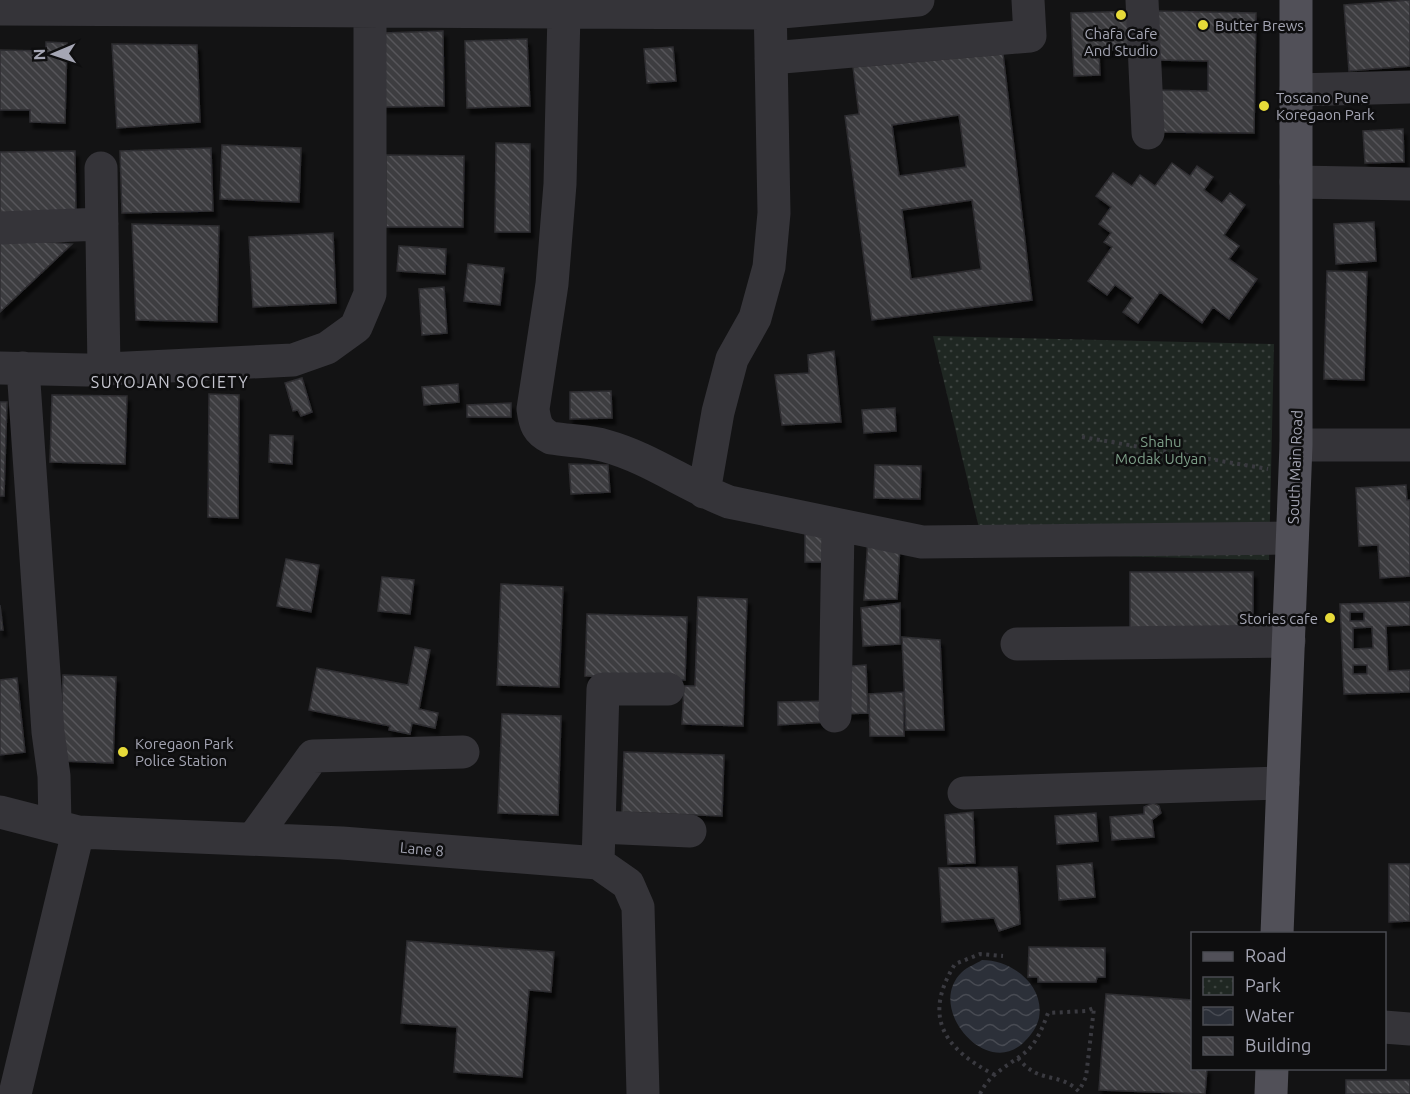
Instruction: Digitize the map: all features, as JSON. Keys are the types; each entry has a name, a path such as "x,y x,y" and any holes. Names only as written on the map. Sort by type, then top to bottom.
{"main road":[{"name":"South Main Road","path":"1277,932 1296,459 1296,0"},
{"path":"1271,1094 1272,1070"}],"street":[{"path":"0,9 370,4 564,12 918,0"},
{"path":"771,58 1030,36 1028,0"},
{"path":"1142,0 1148,133"},
{"path":"15,1094 66,829 54,776 48,732 11,368 104,370 293,360 327,348 356,327 370,294 370,4"},
{"path":"704,492 718,412 732,359 755,318 769,267 774,213 770,6"},
{"path":"564,12 559,195 552,284 533,410 535,426 551,438 616,450 678,475 704,492 729,502 922,542 1292,538"},
{"path":"1296,90 1410,87"},
{"path":"101,168 104,370"},
{"path":"1296,182 1410,184"},
{"path":"0,228 102,224"},
{"path":"1296,459 1410,445"},
{"path":"835,716 838,525"},
{"path":"1017,644 1288,641"},
{"path":"643,1094 638,907 628,884 598,863 603,689 668,689"},
{"path":"253,839 314,756 463,752"},
{"path":"964,793 1283,783"},
{"name":"Lane 8","path":"0,812 66,829 342,843 598,863"},
{"path":"599,827 690,831"},
{"path":"1386,1027 1410,1029"}],"path":[{"path":"1082,437 1296,459"},
{"path":"995,1075 972,1063 957,1050 946,1035 939,997 955,964 980,954 1003,956"},
{"path":"980,1094 995,1075 1018,1058 1040,1034 1048,1013 1086,1011 1094,1008 1086,1077 1080,1093 1065,1080 1035,1075 1018,1058"}],"green space":[{"name":"Shahu Modak Udyan","path":"933,336 1274,344 1269,560 985,553"}],"water":[{"path":"982,960 1004,964 1015,970 1032,985 1037,995 1040,1006 1037,1025 1025,1041 1010,1051 994,1052 979,1046 965,1035 955,1020 951,1004 952,987 962,972"}],"building":[{"path":"1410,0 1410,66 1349,71 1344,5"},
{"path":"1136,11 1137,49 1099,51 1100,75 1074,76 1071,13"},
{"path":"1154,11 1256,13 1254,133 1152,132 1153,90 1208,91 1208,61 1153,60"},
{"path":"443,31 444,106 383,107 382,33"},
{"path":"527,39 530,106 467,108 465,41"},
{"path":"46,42 67,43 65,123 30,122 30,110 0,110 0,50 46,51"},
{"path":"112,44 197,45 200,122 117,128"},
{"path":"673,47 676,81 647,83 644,49"},
{"path":"1003,54 1032,300 872,320 845,116 859,114 853,67","holes":["959,115 966,167 899,176 892,125","972,200 981,269 911,279 902,210"]},
{"path":"1403,129 1404,162 1365,163 1363,131"},
{"path":"496,143 530,144 530,232 495,232"},
{"path":"222,145 301,148 299,202 220,199"},
{"path":"211,148 213,211 122,213 120,151"},
{"path":"75,151 76,215 0,217 0,152"},
{"path":"386,155 464,156 463,227 386,227"},
{"path":"1172,163 1190,176 1197,166 1213,177 1204,190 1222,203 1230,193 1245,205 1224,235 1239,246 1229,259 1257,279 1229,319 1213,307 1202,323 1160,292 1138,323 1123,312 1133,298 1115,285 1107,295 1088,281 1112,247 1104,242 1111,233 1099,224 1111,207 1096,196 1113,173 1132,186 1140,175 1155,186"},
{"path":"1374,222 1376,261 1336,264 1334,224"},
{"path":"132,224 219,226 217,322 136,320"},
{"path":"333,233 336,303 253,307 249,237"},
{"path":"0,238 72,244 0,312"},
{"path":"399,246 446,249 445,274 397,271"},
{"path":"468,264 504,268 500,305 464,301"},
{"path":"1327,271 1367,272 1364,380 1324,379"},
{"path":"444,287 447,333 422,335 419,289"},
{"path":"834,351 841,422 782,425 775,375 809,373 808,355"},
{"path":"302,378 312,412 301,416 298,410 293,411 285,383"},
{"path":"458,384 459,402 424,405 422,387"},
{"path":"611,391 612,418 570,419 570,392"},
{"path":"209,394 239,395 238,518 208,517"},
{"path":"52,395 127,396 125,464 50,462"},
{"path":"0,402 7,402 4,496 0,496"},
{"path":"511,403 511,417 467,417 467,405"},
{"path":"895,408 896,431 864,433 862,410"},
{"path":"270,435 293,436 292,464 269,462"},
{"path":"569,464 608,465 610,492 571,494"},
{"path":"875,465 921,466 920,499 874,498"},
{"path":"1406,485 1407,500 1410,500 1410,576 1380,578 1378,545 1359,546 1356,488"},
{"path":"805,534 823,534 823,562 805,562"},
{"path":"868,537 900,545 897,599 864,600"},
{"path":"286,559 319,565 311,612 277,606"},
{"path":"1130,572 1253,572 1253,632 1130,632"},
{"path":"382,577 414,580 410,614 378,611"},
{"path":"501,584 563,587 559,687 497,685"},
{"path":"698,597 747,599 743,726 682,724 684,686 695,686"},
{"path":"1410,602 1410,625 1386,626 1388,671 1410,670 1410,692 1344,694 1340,604","holes":["1350,612 1364,612 1364,621 1350,621","1372,627 1373,648 1353,649 1353,628","1353,665 1367,665 1367,674 1353,674"]},
{"path":"900,603 900,644 863,646 861,608"},
{"path":"0,605 3,630 0,630"},
{"path":"587,614 687,617 685,680 585,676"},
{"path":"902,637 940,640 944,730 906,730"},
{"path":"415,647 430,650 419,709 438,713 435,728 412,723 410,734 389,730 390,726 309,710 317,668 408,685"},
{"path":"866,665 868,713 839,714 837,667"},
{"path":"63,675 116,677 113,763 60,761"},
{"path":"17,678 25,752 0,755 0,680"},
{"path":"903,692 904,736 870,736 869,694"},
{"path":"829,701 828,722 778,725 778,702"},
{"path":"502,714 561,716 558,815 498,813"},
{"path":"624,752 724,755 722,816 622,812"},
{"path":"1153,803 1159,806 1161,813 1152,820 1154,837 1112,840 1110,817 1144,814 1144,807"},
{"path":"973,812 975,863 948,864 945,815"},
{"path":"1096,813 1098,841 1057,844 1055,816"},
{"path":"1092,863 1095,897 1059,900 1057,866"},
{"path":"1389,864 1410,864 1410,921 1389,922"},
{"path":"1017,867 1020,924 999,931 994,918 942,922 939,868"},
{"path":"407,941 554,952 551,992 529,990 522,1077 454,1072 457,1027 401,1023"},
{"path":"1029,947 1105,948 1105,977 1097,977 1096,982 1038,982 1038,977 1028,977"},
{"path":"1106,994 1191,1000 1191,1070 1207,1070 1205,1094 1099,1090"},
{"path":"1346,1080 1410,1080 1410,1094 1346,1094"}],"place":[{"name":"Chafa Cafe And Studio","path":"1121,15"},
{"name":"Butter Brews","path":"1203,25"},
{"name":"Toscano Pune Koregaon Park","path":"1264,106"},
{"name":"Stories cafe","path":"1330,618"},
{"name":"Koregaon Park Police Station","path":"123,752"}],"district":[{"name":"SUYOJAN SOCIETY","path":"170,382"}]}
